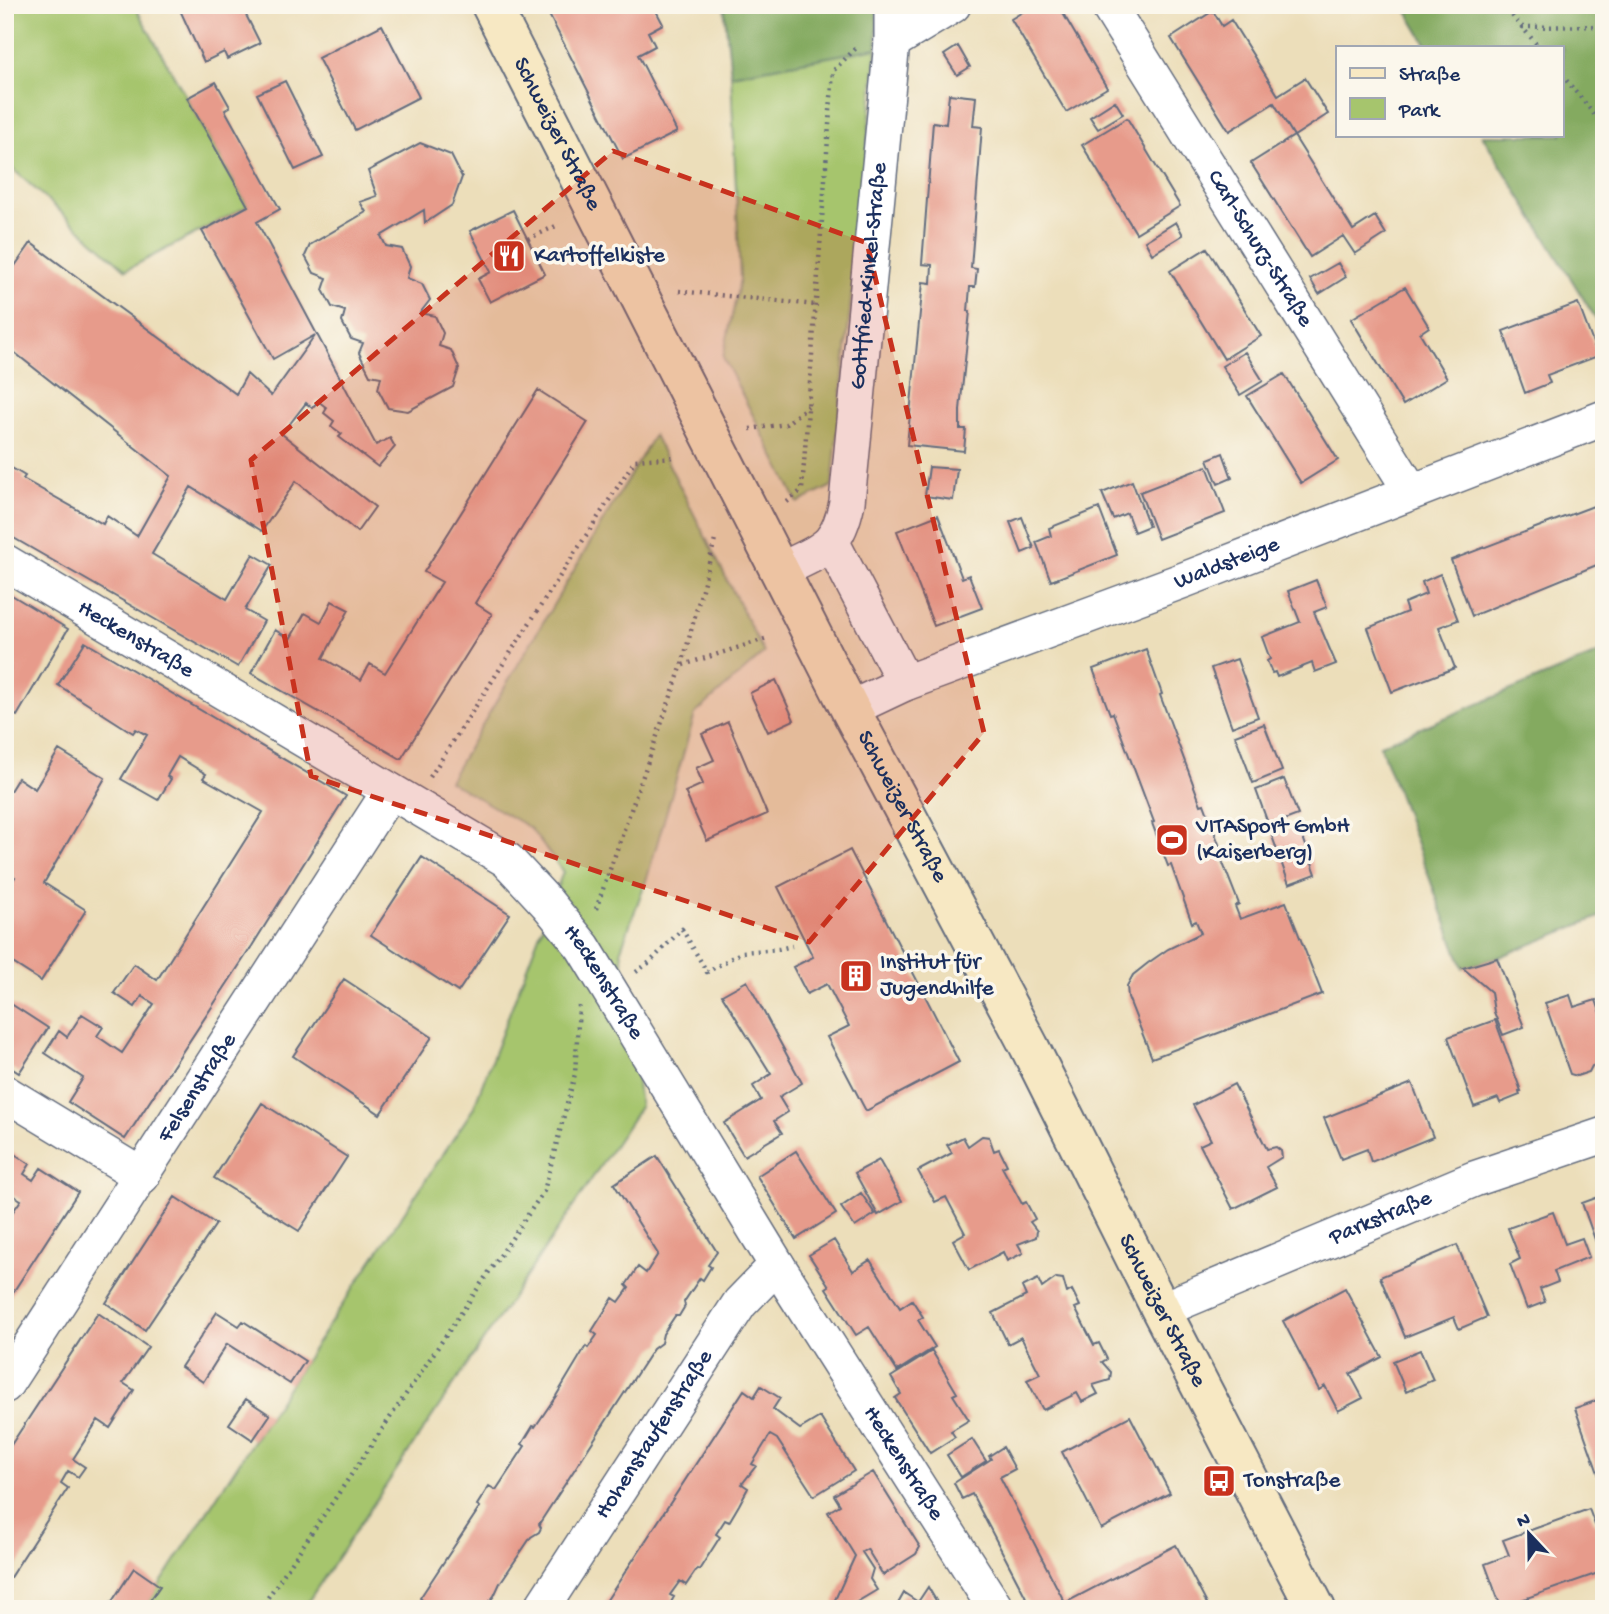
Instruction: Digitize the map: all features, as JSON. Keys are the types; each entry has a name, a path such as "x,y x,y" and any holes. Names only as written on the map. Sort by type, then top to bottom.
{"main road":[{"name":"Schweizer Straße","path":"491,5 850,709 1029,1046 1308,1606"}],"street":[{"name":"Gottfried-Kinkel-Straße","path":"832,543 842,524 847,502 892,42 892,5"},
{"path":"892,42 953,5"},
{"name":"Carl-Schurz-Straße","path":"1108,5 1411,491"},
{"name":"Waldsteige","path":"850,709 905,683 1184,580 1604,418"},
{"path":"780,571 832,543 905,683"},
{"name":"Heckenstraße","path":"5,562 507,860 583,947 777,1265 996,1609"},
{"name":"Felsenstraße","path":"5,1385 142,1176 401,797"},
{"path":"5,1093 142,1176"},
{"name":"Parkstraße","path":"1161,1310 1474,1179 1604,1135"},
{"name":"Hohenstaufenstraße","path":"541,1609 740,1303 777,1265"}],"path":[{"path":"1503,5 1538,46"},
{"path":"1521,27 1604,26"},
{"path":"787,502 802,490 833,71 856,48 892,42"},
{"path":"1564,77 1604,126"},
{"path":"528,239 556,226"},
{"path":"679,291 816,305"},
{"path":"750,429 786,424 808,406"},
{"path":"401,797 635,460 675,457"},
{"path":"260,1609 544,1191 575,1074 583,947 682,665 715,540"},
{"path":"682,665 765,639"},
{"path":"609,990 650,962 682,929 706,972 742,952 779,950 792,946"}],"highlighted area":[{"path":"613,151 867,243 984,733 809,942 311,776 251,460"}],"green space":[{"path":"5,5 134,5 248,206 126,270 5,162"},
{"path":"724,5 877,5 877,48 731,75"},
{"path":"1403,5 1604,5 1604,332 1483,136 1564,136 1564,46 1427,46"},
{"path":"877,48 832,486 798,503 723,357 740,279 731,75"},
{"path":"654,435 764,653 695,714 648,875 621,949 640,1107 303,1609 144,1609 473,1109 563,872 530,828 449,781"},
{"path":"1604,651 1604,915 1497,958 1463,968 1380,745"}],"building":[{"path":"184,5 241,5 260,43 227,59 224,52 204,62 179,8"},
{"path":"544,5 653,5 663,24 648,32 655,46 638,55 677,132 623,159"},
{"path":"1034,5 1058,5 1107,88 1066,112 1011,19"},
{"path":"1213,11 1222,26 1231,20 1278,95 1305,78 1328,114 1294,136 1274,103 1229,131 1171,38"},
{"path":"382,25 419,97 355,130 318,58"},
{"path":"958,46 970,67 957,75 944,55"},
{"path":"285,81 323,157 295,170 257,94"},
{"path":"216,82 230,107 225,110 280,209 257,222 376,445 390,438 395,447 378,467 339,437 342,434 331,426 334,421 324,413 327,408 318,401 312,408 306,403 282,434 375,507 357,532 296,481 262,531 191,487 152,554 227,599 253,554 272,565 245,610 264,621 238,667 5,533 5,464 25,476 23,479 103,524 107,516 137,536 171,476 5,345 5,280 31,243 236,394 247,374 271,396 315,335 273,359 202,231 248,206 187,98"},
{"path":"949,94 976,97 973,126 982,127 971,268 977,269 975,287 970,287 960,410 960,429 966,429 964,451 907,445 923,282 931,283 932,265 922,264 933,122 946,124"},
{"path":"1115,101 1123,114 1098,129 1090,117"},
{"path":"1127,118 1180,206 1136,233 1082,145"},
{"path":"1294,136 1353,230 1375,216 1386,234 1355,254 1343,236 1310,257 1251,163"},
{"path":"420,143 451,155 462,177 452,205 425,223 424,210 381,236 386,246 402,249 410,266 407,278 422,284 430,300 420,313 435,316 443,333 439,346 451,350 459,368 453,387 408,411 388,408 378,389 381,377 370,375 359,353 363,343 351,339 342,322 345,311 332,307 323,290 327,278 314,273 305,256 310,245 366,212 360,202 377,196 368,171"},
{"name":"Kartoffelkiste","path":"513,210 545,274 490,302 478,279 491,272 470,231"},
{"path":"1176,222 1183,235 1152,254 1145,241"},
{"path":"1207,248 1261,336 1224,359 1170,271"},
{"path":"1338,263 1346,277 1319,294 1310,279"},
{"path":"1405,287 1429,327 1420,333 1447,378 1403,405 1351,319"},
{"path":"1578,303 1598,356 1547,375 1550,383 1525,393 1503,331"},
{"path":"1245,352 1263,381 1240,395 1222,366"},
{"path":"1284,374 1338,460 1301,483 1247,396"},
{"path":"538,390 588,422 475,603 492,614 401,759 251,673 275,630 290,639 305,613 321,622 332,601 349,610 323,658 361,680 370,664 385,673 442,582 424,572"},
{"path":"1223,453 1232,478 1218,484 1208,459"},
{"path":"1207,466 1225,513 1158,539 1140,492"},
{"path":"929,467 957,469 953,500 925,496"},
{"path":"1132,481 1149,526 1134,532 1127,513 1113,519 1102,493"},
{"path":"1604,502 1604,562 1472,616 1451,560"},
{"path":"1099,508 1117,555 1051,581 1036,542 1051,536 1049,528"},
{"path":"938,515 962,578 969,575 982,608 934,626 897,531"},
{"path":"1022,517 1034,548 1022,553 1010,522"},
{"path":"1440,574 1458,620 1439,627 1455,668 1392,692 1368,628 1407,612 1404,603 1426,594 1422,582"},
{"path":"1316,580 1327,607 1314,612 1336,664 1315,672 1312,663 1277,677 1275,672 1272,673 1267,661 1270,659 1262,637 1300,622 1288,591"},
{"path":"5,591 68,629 17,716 5,709 5,678 11,668 5,665 10,654 5,652"},
{"path":"85,642 346,796 252,946 125,1139 68,1102 83,1078 45,1053 59,1031 67,1037 82,1014 103,1027 97,1036 122,1053 154,1004 142,996 135,1007 114,993 134,964 157,980 263,812 203,778 206,774 178,757 167,776 171,779 158,800 121,779 147,735 136,729 133,733 58,685"},
{"path":"1146,649 1201,805 1204,804 1220,847 1217,848 1239,904 1235,906 1240,919 1286,902 1322,994 1152,1058 1128,997 1127,986 1133,975 1148,963 1168,949 1201,933 1196,921 1192,923 1171,865 1168,866 1113,713 1110,714 1093,669"},
{"path":"1237,659 1258,717 1232,727 1211,668"},
{"path":"776,680 794,720 768,732 750,693"},
{"path":"728,722 767,814 707,841 685,792 703,784 696,768 714,760 702,734"},
{"path":"1264,724 1282,771 1253,783 1235,735"},
{"path":"59,750 105,778 44,883 86,910 41,981 5,958 5,893 15,877 5,871 5,799 18,778 35,789"},
{"path":"1284,779 1298,815 1269,826 1256,790"},
{"path":"1299,826 1316,874 1289,884 1272,836"},
{"name":"Institut für Jugendhilfe","path":"850,850 959,1062 866,1111 827,1037 849,1026 827,984 807,994 793,967 813,957 778,887"},
{"path":"422,857 510,914 458,992 371,935"},
{"path":"1497,958 1524,1027 1503,1035 1494,1012 1491,992 1463,968"},
{"path":"344,979 432,1037 380,1114 293,1056"},
{"path":"747,981 802,1083 779,1097 788,1112 774,1121 782,1133 744,1156 724,1123 761,1100 753,1086 771,1074 722,995"},
{"path":"1570,995 1574,1007 1596,1000 1602,1017 1604,1016 1604,1062 1577,1076 1570,1074 1545,1003"},
{"path":"5,1000 48,1028 19,1073 5,1064"},
{"path":"1495,1020 1521,1091 1520,1095 1500,1103 1498,1098 1474,1107 1448,1037"},
{"path":"1412,1083 1433,1137 1371,1162 1367,1149 1341,1159 1324,1118"},
{"path":"1234,1084 1267,1149 1276,1147 1281,1151 1282,1157 1266,1167 1277,1187 1233,1209 1200,1145 1211,1140 1193,1105"},
{"path":"262,1103 347,1157 299,1231 214,1178"},
{"path":"982,1136 989,1137 994,1151 999,1149 1007,1165 1002,1167 1022,1204 1026,1202 1035,1219 1030,1222 1037,1231 1036,1237 1018,1244 1023,1253 1007,1261 1003,1252 969,1270 953,1240 965,1233 946,1197 935,1202 918,1171 952,1153 947,1145 963,1137 968,1146"},
{"path":"5,1148 30,1164 24,1174 33,1180 41,1168 78,1192 8,1300 5,1298 5,1223 21,1200 11,1194 5,1202"},
{"path":"796,1151 836,1214 796,1239 757,1176"},
{"path":"657,1156 717,1252 708,1265 711,1267 703,1280 700,1278 684,1302 685,1306 679,1316 675,1316 663,1334 661,1343 653,1349 539,1524 539,1532 531,1537 483,1609 418,1609 423,1601 420,1598 480,1507 477,1505 489,1486 496,1490 525,1446 522,1444 533,1426 535,1427 556,1396 586,1346 588,1348 597,1335 592,1331 613,1298 619,1302 629,1288 626,1285 638,1267 646,1273 658,1254 614,1184"},
{"path":"879,1160 902,1201 878,1215 855,1173"},
{"path":"861,1193 875,1214 855,1227 841,1207"},
{"path":"1604,1195 1604,1262 1603,1262 1582,1203"},
{"path":"175,1197 216,1224 145,1330 106,1303"},
{"path":"1553,1212 1565,1244 1582,1238 1589,1257 1554,1271 1558,1282 1540,1289 1545,1302 1527,1309 1510,1264 1520,1259 1508,1228"},
{"path":"834,1240 853,1271 870,1260 900,1308 912,1300 923,1317 918,1320 935,1347 897,1371 869,1327 856,1335 809,1255"},
{"path":"1457,1245 1487,1317 1459,1329 1454,1317 1405,1337 1380,1277"},
{"path":"1056,1278 1063,1279 1067,1293 1072,1290 1080,1306 1075,1308 1094,1345 1099,1343 1107,1359 1102,1362 1111,1372 1110,1380 1093,1385 1098,1394 1082,1402 1077,1393 1043,1410 1027,1380 1040,1374 1021,1337 1008,1344 993,1313 1026,1296 1022,1287 1038,1279 1042,1288"},
{"path":"1345,1288 1382,1357 1350,1374 1363,1398 1338,1411 1325,1386 1319,1390 1283,1321"},
{"path":"217,1312 239,1326 243,1321 305,1361 290,1384 227,1344 203,1382 181,1367"},
{"path":"98,1313 148,1347 123,1383 134,1390 110,1428 98,1420 73,1459 85,1467 78,1477 68,1471 61,1483 68,1488 5,1585 5,1454"},
{"path":"1420,1350 1433,1380 1406,1392 1393,1361"},
{"path":"932,1351 957,1393 953,1395 969,1420 951,1431 955,1437 930,1453 895,1398 901,1394 891,1377"},
{"path":"761,1386 780,1398 773,1409 800,1429 820,1417 854,1471 814,1496 777,1439 770,1435 752,1464 756,1466 742,1484 748,1488 729,1522 725,1520 716,1534 720,1537 699,1570 697,1569 686,1585 680,1581 670,1595 674,1597 667,1609 601,1609 744,1390 754,1397"},
{"path":"1604,1398 1604,1487 1603,1487 1575,1408"},
{"path":"246,1399 270,1415 253,1440 229,1424"},
{"path":"1130,1416 1170,1493 1101,1529 1062,1452"},
{"path":"972,1439 986,1461 961,1477 947,1455"},
{"path":"1003,1447 1015,1469 1000,1477 1065,1603 1176,1545 1207,1604 1197,1609 1061,1609 1059,1605 1053,1609 1032,1609 972,1494 962,1499 954,1483 991,1459 989,1456"},
{"path":"873,1472 920,1547 916,1554 883,1575 867,1549 862,1552 873,1569 870,1579 877,1590 845,1609 838,1609 834,1602 855,1556 828,1512 840,1505 834,1495"},
{"path":"1589,1509 1595,1525 1604,1521 1604,1571 1501,1607 1485,1564 1509,1555 1503,1540"},
{"path":"134,1568 160,1586 144,1609 107,1609"},
{"path":"928,1587 941,1609 895,1609 904,1593 918,1602"}],"place":[{"name":"Kartoffelkiste","path":"509,256"},
{"name":"VITASport GmbH (Kaiserberg)","path":"1172,840"},
{"name":"Institut für Jugendhilfe","path":"856,976"},
{"name":"Tonstraße","path":"1219,1481"}]}
